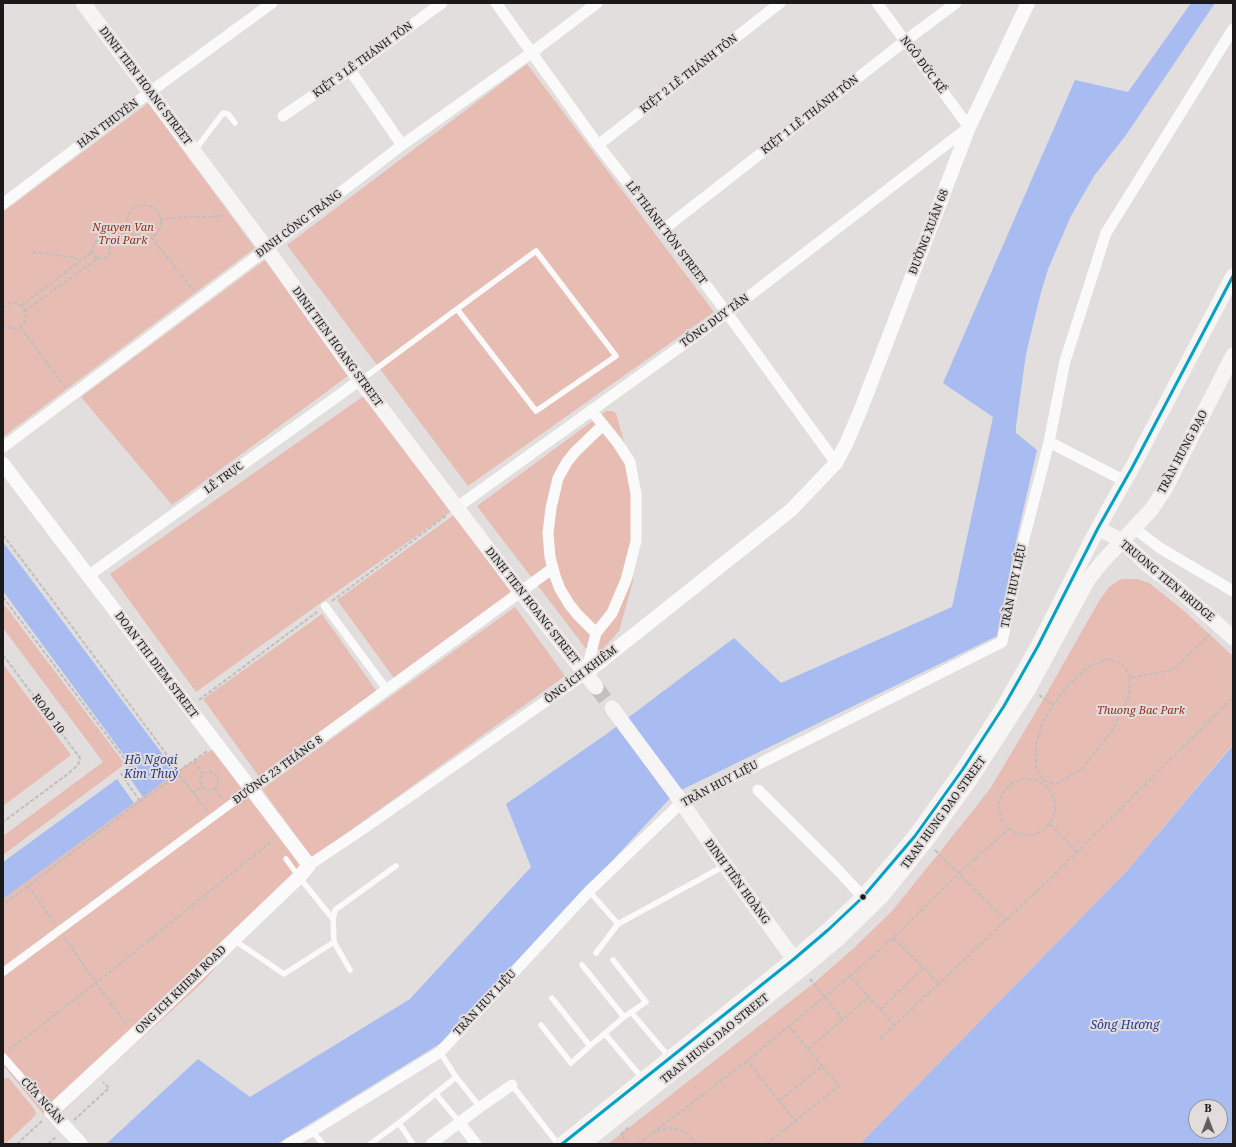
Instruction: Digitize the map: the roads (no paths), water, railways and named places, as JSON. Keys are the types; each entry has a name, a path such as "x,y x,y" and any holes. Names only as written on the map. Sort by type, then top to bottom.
{"main road":[{"name":"DINH TIEN HOANG STREET","path":"82,3 267,249 360,380 456,508 520,592 596,687"},
{"path":"1098,528 1125,481 1233,276"},
{"name":"TRẦN HƯNG ĐẠO","path":"1122,541 1151,510 1164,491 1229,373 1233,355"},
{"name":"TRUONG TIEN BRIDGE","path":"1098,528 1122,541 1148,565 1175,586 1223,633"},
{"name":"TRAN HUNG DAO STREET","path":"562,1144 670,1058 802,969 828,930 863,897 915,836 963,769 1004,706 1038,646 1098,528"},
{"name":"TRAN HUNG DAO STREET","path":"583,1144 802,969 839,938 882,896 926,841 970,780 1028,690 1088,580 1102,562 1122,541"},
{"name":"ĐINH TIÊN HOÀNG","path":"612,708 802,969"}],"street":[{"name":"HÀN THUYÊN","path":"3,204 150,92 272,3"},
{"name":"KIỆT 3 LÊ THÁNH TÔN","path":"283,116 350,70 442,3"},
{"name":"LÊ THÁNH TÔN STREET","path":"496,3 598,144 727,313 836,463"},
{"name":"ĐINH CÔNG TRÁNG","path":"3,447 267,249 402,145 531,53 597,3"},
{"name":"KIỆT 2 LÊ THÁNH TÔN","path":"598,144 780,3"},
{"name":"NGÔ ĐỨC KẾ","path":"877,3 969,127"},
{"name":"KIỆT 1 LÊ THÁNH TÔN","path":"664,229 956,3"},
{"name":"ĐƯỜNG XUÂN 68","path":"836,463 861,409 969,127 1028,3"},
{"path":"1125,481 1049,442 1064,361 1106,233 1233,29"},
{"path":"350,70 402,145"},
{"name":"TỐNG DUY TÂN","path":"456,508 727,313 969,127"},
{"name":"LÊ TRỰC","path":"88,576 360,380"},
{"path":"586,674 596,633 612,613 626,580 636,541 636,494 630,462 591,410"},
{"path":"596,633 577,614 560,589 550,557 548,533 551,508 558,478 567,462 575,452 603,425"},
{"name":"TRẦN HUY LIỆU","path":"291,1143 440,1052 589,891 678,798 1002,642 1024,539 1049,442"},
{"name":"ÔNG ÍCH KHIÊM","path":"309,865 367,827 586,674 791,510 836,463"},
{"name":"DOAN THI DIEM STREET","path":"3,464 309,865"},
{"path":"1134,528 1160,548 1233,591"},
{"name":"ĐƯỜNG 23 THÁNG 8","path":"3,972 553,568"},
{"path":"325,606 386,690"},
{"path":"758,790 863,897"},
{"name":"ONG ICH KHIEM ROAD","path":"51,1112 134,1035 299,877 309,865"},
{"name":"CỬA NGĂN","path":"3,1057 81,1144"},
{"path":"431,1144 480,1107 512,1086"},
{"path":"460,1123 476,1144"}],"lane":[{"path":"194,151 222,112 228,114 235,123"},
{"path":"360,380 536,251 616,356 536,412 457,309"},
{"path":"286,859 333,919"},
{"path":"596,953 618,924 725,865"},
{"path":"350,970 334,942 333,919 335,910 396,866"},
{"path":"589,891 618,924"},
{"path":"234,939 284,974 334,942"},
{"path":"541,1025 571,1064 624,1017 646,1002 613,960"},
{"path":"582,965 624,1017"},
{"path":"552,998 590,1046"},
{"path":"631,1012 670,1058"},
{"path":"605,1034 643,1079"},
{"path":"440,1052 456,1077 480,1107"},
{"path":"370,1144 399,1123 456,1077"},
{"path":"512,1086 558,1144"},
{"path":"436,1094 460,1123"},
{"path":"399,1123 413,1144"},
{"path":"312,1131 323,1144"}],"water":[{"path":"1191,3 1215,3 1126,135 1094,176 1071,216 1048,269 1026,354 1016,426 1016,433 1037,450 1016,541 997,636 675,793 446,1040 277,1144 106,1144 198,1059 250,1097 410,999 531,867 506,804 605,735 734,638 781,683 952,607 993,417 943,383 1075,80 1128,92"},
{"name":"Hồ Ngoại Kim Thuỷ","path":"3,542 176,772 143,797 126,773 132,766 3,591"},
{"name":"Sông Hương","path":"1233,745 1233,1144 860,1144 1126,872"},
{"name":"Hồ Ngoại Kim Thuỷ","path":"117,779 134,803 3,899 3,862"}],"tunnel":[{"path":"596,687 612,708"}],"park label":[{"name":"Nguyen Van Troi Park","path":"123,234"},
{"name":"Thuong Bac Park","path":"1141,711"}]}
